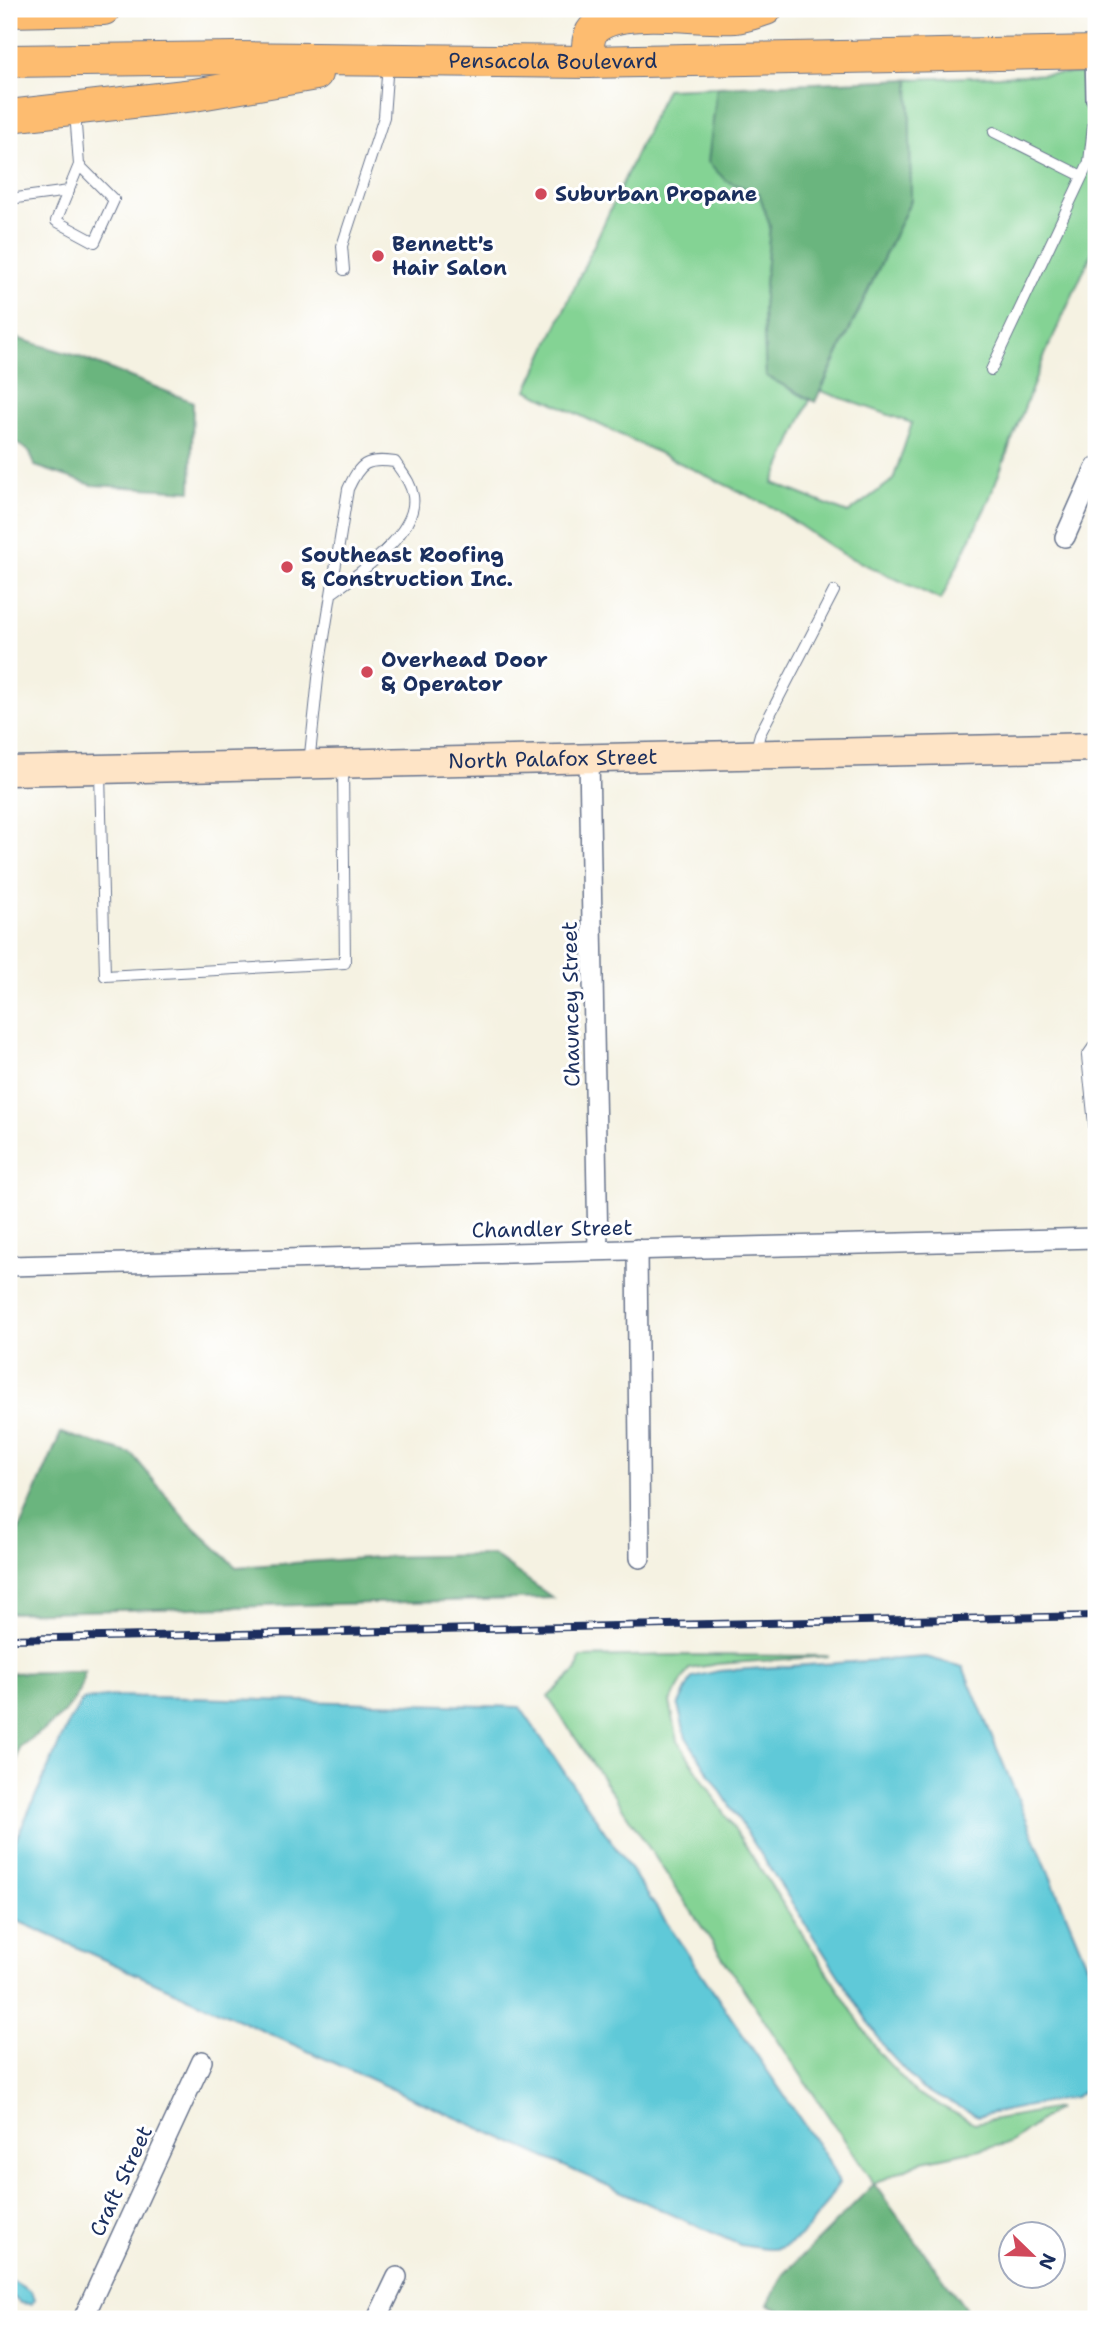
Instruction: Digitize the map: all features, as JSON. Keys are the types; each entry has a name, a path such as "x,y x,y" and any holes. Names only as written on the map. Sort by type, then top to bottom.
{"highway":[{"path":"9,11 104,9"},
{"path":"588,62 588,40 595,27 610,20 635,16 737,17 766,9"},
{"name":"Pensacola Boulevard","path":"9,61 233,58 388,62 588,62 1096,52"},
{"path":"9,116 194,95 388,62"}],"main road":[{"name":"North Palafox Street","path":"9,771 1096,747"}],"street":[{"path":"1096,52 1096,99"},
{"path":"1065,537 1096,467"},
{"name":"Chauncey Street","path":"589,758 598,1250"},
{"name":"Chandler Street","path":"9,1266 1096,1238"},
{"path":"637,1249 640,1558"},
{"name":"Craft Street","path":"83,2319 202,2061"},
{"path":"377,2319 397,2277"}],"lane":[{"path":"344,270 342,246 384,117 388,62"},
{"path":"991,370 1089,162 1096,99"},
{"path":"75,108 79,165 56,221 95,242 114,200 79,165"},
{"path":"994,132 1082,176"},
{"path":"9,199 69,191"},
{"path":"309,764 332,593 348,489 363,464 376,459 394,462 408,481 414,499 408,518 379,558 332,593"},
{"path":"755,754 760,734 834,591"},
{"path":"100,769 105,976 345,963 343,763"},
{"path":"1096,1043 1087,1056 1096,1144"}],"green space":[{"path":"1085,73 1086,99 1096,108 1096,244 1044,357 988,502 941,600 842,554 772,507 527,390 666,89 717,87 716,112 726,181 759,193 770,226 763,309 766,376 810,400 773,483 848,513 893,480 912,423 821,391 911,200 909,79"},
{"path":"909,79 911,200 815,402 766,376 763,309 770,226 759,193 726,181 708,162 717,87"},
{"path":"9,336 77,356 193,402 191,491 92,485 35,466 30,452 9,438"},
{"path":"61,1433 132,1454 187,1521 236,1567 379,1557 493,1555 553,1598 9,1613 9,1553"},
{"path":"829,1656 717,1664 689,1669 670,1702 678,1741 879,2053 916,2093 974,2123 1058,2108 1010,2143 923,2161 874,2184 548,1697 577,1670 580,1657"},
{"path":"85,1671 76,1697 69,1707 19,1747 9,1814 9,1673"},
{"path":"874,2184 973,2319 798,2319 768,2304 784,2274"}],"water":[{"path":"926,1657 963,1667 1096,1986 1096,2084 1075,2097 978,2116 922,2089 886,2050 686,1737 678,1706 692,1677 719,1671"},
{"path":"114,1696 520,1707 828,2160 839,2183 820,2213 804,2232 785,2246 770,2249 740,2245 9,1917 9,1855 69,1722 83,1700"},
{"path":"13,2281 31,2292 34,2300 31,2304 20,2303 9,2293 9,2283"}],"railway":[{"path":"9,1639 1096,1616"}],"place":[{"name":"Suburban Propane","path":"541,194"},
{"name":"Bennett's Hair Salon","path":"378,256"},
{"name":"Southeast Roofing & Construction Inc.","path":"287,567"},
{"name":"Overhead Door & Operator","path":"367,672"}]}
